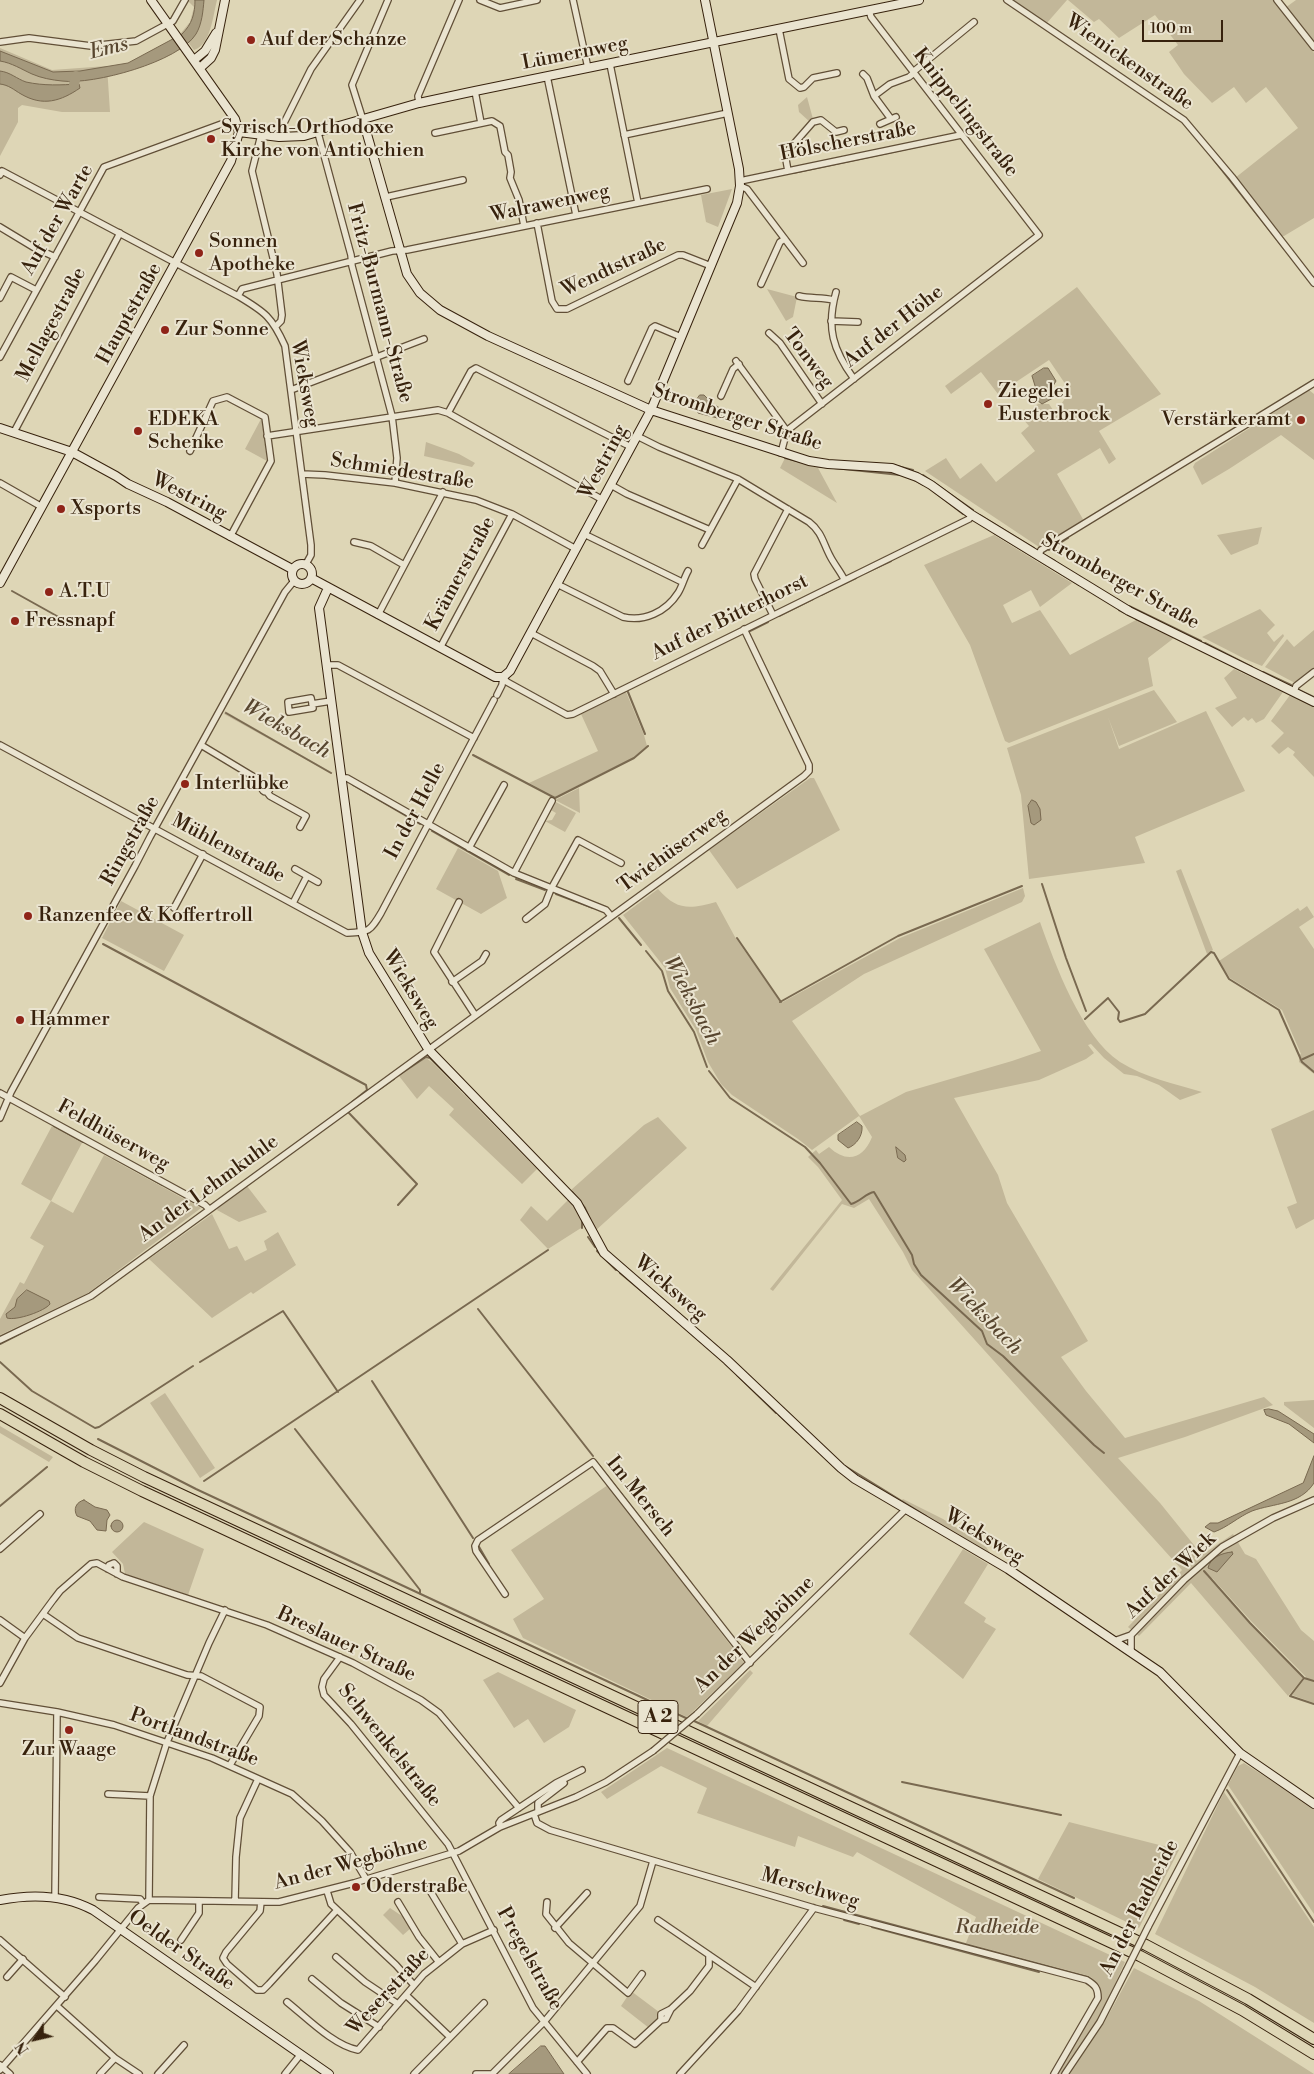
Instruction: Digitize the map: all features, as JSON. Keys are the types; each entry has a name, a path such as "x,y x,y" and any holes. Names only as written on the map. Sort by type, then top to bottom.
{"highway":[{"name":"A 2","path":"0,1398 91,1450 153,1481 1146,1945 1240,1995 1314,2039"},
{"name":"A 2","path":"0,1414 84,1462 151,1495 1140,1956 1235,2006 1314,2054"}],"street":[{"path":"151,0 235,119 239,132"},
{"path":"0,42 29,38 99,46 136,41 173,21 185,0"},
{"path":"200,68 212,58 219,35 225,0"},
{"path":"279,137 280,131 311,69 360,0"},
{"path":"363,120 352,85 388,0"},
{"path":"419,103 418,96 459,0"},
{"path":"480,0 500,8 537,0"},
{"path":"574,0 588,68"},
{"name":"Westring","path":"503,677 510,671 651,410 737,203 740,184 705,0"},
{"name":"Lümernweg","path":"239,132 279,137 294,137 318,133 419,103 920,0"},
{"name":"Wienickenstraße","path":"1007,0 1184,120 1232,177 1314,283"},
{"path":"1277,0 1314,47"},
{"name":"Knippelingstraße","path":"869,10 871,17 913,73 1039,235"},
{"path":"874,96 890,84 909,77 974,22"},
{"path":"194,60 210,44 220,24"},
{"path":"779,29 790,79 800,88 804,87 812,78 837,73"},
{"path":"610,64 638,202"},
{"path":"863,74 867,78 874,96 894,118 880,124"},
{"path":"547,76 576,215"},
{"path":"474,91 481,123"},
{"path":"624,135 728,113"},
{"name":"Auf der Warte","path":"0,357 104,167 235,119"},
{"name":"Stromberger Straße","path":"363,120 407,274 420,293 443,312 488,336 651,410 781,453 828,464 892,468 905,472 931,485 972,515 1135,614 1314,702"},
{"path":"788,170 785,154 813,122 821,120 836,132 844,130"},
{"path":"435,133 492,121 500,126 505,152 508,155 510,164 510,178 519,200 524,226"},
{"name":"Hauptstraße","path":"0,583 231,161 239,132"},
{"name":"Fritz-Burmann-Straße","path":"318,133 392,416 397,458 395,483"},
{"path":"261,135 252,171 277,280 282,315 276,326"},
{"name":"Hölscherstraße","path":"740,184 788,170 961,135"},
{"name":"Wieksweg","path":"1,173 120,233 238,296 263,311 276,326 285,346 311,545 312,555 306,564"},
{"path":"386,197 464,180"},
{"path":"740,184 747,189 803,263"},
{"name":"Walrawenweg","path":"238,296 242,289 400,250 707,189"},
{"name":"Wendtstraße","path":"537,223 552,301 557,309 567,309 592,295 600,294 678,255 683,255 710,266"},
{"path":"0,227 54,257"},
{"name":"Mellagestraße","path":"14,432 120,233"},
{"name":"Auf der Höhe","path":"787,431 1039,235"},
{"path":"761,284 780,242 785,239"},
{"path":"0,298 11,277 36,290"},
{"path":"836,292 833,300 831,321 833,339 836,352 854,379"},
{"path":"799,296 814,300 825,298 833,300"},
{"path":"831,321 858,322"},
{"path":"628,381 652,328 655,326 682,337"},
{"name":"Tonweg","path":"768,333 780,343 822,404"},
{"path":"291,390 424,339"},
{"path":"721,396 737,363 787,431 781,453"},
{"path":"448,413 472,371 476,368 631,446"},
{"path":"1038,556 1041,550 1314,383"},
{"path":"190,451 212,401 227,397 264,417 271,462 230,537"},
{"path":"267,436 428,410 448,413 603,500"},
{"name":"Westring","path":"0,428 72,452 128,484 167,502 292,569"},
{"path":"637,436 659,447 738,479 820,531 831,559 836,562 844,580"},
{"name":"Schmiedestraße","path":"302,474 395,483 476,500 512,514 576,549"},
{"path":"702,545 738,479"},
{"path":"0,483 42,506"},
{"path":"611,485 710,530"},
{"path":"378,615 443,492"},
{"path":"773,615 754,574 788,509"},
{"name":"Krämerstraße","path":"440,648 512,514"},
{"name":"Auf der Bitterhorst","path":"503,677 507,682 567,715 573,714 960,523 972,515"},
{"path":"584,534 682,582"},
{"path":"354,542 371,546 404,565"},
{"path":"298,564 306,564 312,570 311,578 306,584 294,581 291,574 292,569 298,564"},
{"path":"557,584 623,617 634,620 644,618 671,602 679,591 688,571"},
{"path":"311,578 495,677 503,677"},
{"name":"Ringstraße","path":"0,1118 9,1097 155,828 285,592 294,581"},
{"name":"Wieksweg","path":"328,588 319,608 362,932 369,952 428,1050 577,1203 604,1253 727,1360 841,1468 1008,1569 1160,1672 1240,1753 1314,1804"},
{"name":"Twiehüserweg","path":"428,1050 810,771 810,765 744,629"},
{"path":"531,633 593,666 608,681 614,694"},
{"path":"326,665 338,665 474,738"},
{"path":"1294,692 1296,686 1314,672"},
{"name":"In der Helle","path":"362,932 372,928 496,698 503,677"},
{"path":"312,704 331,701"},
{"name":"Mühlenstraße","path":"0,745 347,933 362,932"},
{"path":"201,745 264,783 264,785 268,785 270,788 267,792 270,796 306,816 300,827"},
{"path":"342,778 347,778 514,874 606,910 611,916"},
{"path":"470,848 504,785"},
{"path":"514,874 552,801"},
{"path":"526,918 545,904 578,840 621,863"},
{"path":"174,908 203,854"},
{"path":"295,869 318,882"},
{"path":"293,903 308,876"},
{"path":"459,902 434,952 475,1015"},
{"path":"452,982 482,961 486,954"},
{"name":"An der Lehmkuhle","path":"0,1340 91,1296 428,1050"},
{"name":"Feldhüserweg","path":"0,1093 205,1205 208,1209"},
{"name":"Im Mersch","path":"505,1594 476,1551 474,1546 478,1540 593,1462 750,1663"},
{"name":"Auf der Wiek","path":"1114,1641 1131,1635 1170,1594 1222,1547 1273,1518 1314,1500"},
{"name":"An der Wegböhne","path":"100,1897 140,1899 146,1902 279,1902 327,1891 453,1853 500,1827 576,1797 606,1782 653,1751 697,1714 906,1509"},
{"path":"1,1545 40,1514"},
{"name":"Breslauer Straße","path":"43,1614 60,1591 91,1564 97,1563 117,1574 267,1625 340,1657 431,1706 519,1808"},
{"path":"10,2074 1,2067 57,2006 146,1902 150,1796 167,1742 194,1676 225,1610"},
{"path":"0,1683 25,1638 43,1614 78,1638 194,1676 201,1676 260,1707 258,1716 230,1765"},
{"path":"0,1620 25,1638"},
{"name":"Auf der Wiek","path":"1131,1635 1131,1652"},
{"name":"Schwenkelstraße","path":"340,1657 324,1679 322,1688 324,1695 351,1724 448,1844 453,1853"},
{"name":"Portlandstraße","path":"0,1704 57,1712 114,1725 230,1765 292,1794 310,1809 350,1852 366,1879"},
{"path":"55,1897 57,1712"},
{"name":"An der Radheide","path":"1065,2074 1100,2022 1240,1753"},
{"name":"An der Wegböhne","path":"500,1827 499,1823 501,1820 556,1783 582,1770"},
{"name":"An der Wegböhne","path":"536,1813 538,1803 568,1778"},
{"path":"235,1901 236,1857 240,1818 258,1779"},
{"path":"108,1794 150,1796"},
{"name":"Merschweg","path":"536,1813 538,1822 550,1830 814,1908 1086,1980"},
{"name":"Pregelstraße","path":"453,1853 534,2008 587,2074"},
{"path":"476,2074 492,2074 544,2022 640,1906 653,1861"},
{"path":"429,1889 462,1944"},
{"path":"327,1891 331,1904 396,1965 413,1984"},
{"path":"555,1928 587,1893"},
{"name":"Oelder Straße","path":"0,1900 23,1897 55,1897 80,1903 93,1910 329,2074"},
{"path":"180,1940 199,1913 199,1901"},
{"path":"261,1902 260,1911 223,1958 227,1964 257,1990 264,1990 337,1910"},
{"path":"398,1902 419,1937 438,1961"},
{"path":"548,1902 546,1914 555,1928 592,1964 628,1993 642,1974"},
{"path":"680,2074 711,2042 756,1987 814,1908"},
{"path":"658,1920 756,1987"},
{"name":"Weserstraße","path":"287,2002 324,2031 354,2050 361,2049 413,1984 438,1961 462,1944 494,1930"},
{"path":"0,1940 65,1996"},
{"path":"577,2062 607,2028 613,2028 634,2044 661,2020 661,2014 671,2009 690,1991 708,1966 709,1955"},
{"path":"336,1957 365,1982 398,2004"},
{"path":"7,1977 23,1959"},
{"path":"708,1966 722,1963"},
{"path":"312,1979 341,2003 379,2027"},
{"name":"An der Radheide","path":"1054,2074 1098,1998 1098,1990 1094,1984 1086,1980"},
{"path":"406,1995 450,2037"},
{"path":"414,2074 484,2003"},
{"path":"57,2006 115,2058 139,2074"},
{"path":"158,2074 184,2045"},
{"path":"285,2074 301,2054"},
{"path":"100,2074 115,2058"}],"green space":[{"path":"187,0 217,0 208,36 200,47 194,50 181,33 190,22 194,7"},
{"path":"1012,0 1067,0 1046,24"},
{"path":"1068,0 1273,0 1314,53 1314,218 1284,236 1280,236 1235,178 1298,128 1266,87 1246,103 1234,87 1212,103 1184,74 1169,52 1178,45 1155,15 1119,38 1099,19 1094,22"},
{"path":"1296,0 1314,0 1314,45 1285,8"},
{"path":"0,48 52,70 107,66 110,112 62,112 22,105 18,108 18,122 0,156"},
{"path":"807,97 813,119 810,122 799,112 798,105"},
{"path":"732,189 718,227 706,222 701,195"},
{"path":"1077,287 1161,394 1099,431 1116,459 1109,464 1100,448 1057,474 1084,521 1056,537 1053,533 1051,534 1053,539 1039,547 925,471 946,458 960,479 981,463 996,482 1035,451 1021,433 1029,426 1022,418 1038,404 1049,404 1055,413 1064,400 1068,388 1049,360 998,394 981,372 951,394 945,386"},
{"path":"767,289 797,297 793,317 786,321"},
{"path":"1309,390 1314,394 1314,460 1281,435 1202,485 1193,467 1195,463"},
{"path":"261,419 262,421 267,461 245,449"},
{"path":"426,442 459,454 475,463 472,467 424,456"},
{"path":"785,458 818,468 837,503 780,468"},
{"path":"1262,527 1258,544 1231,555 1217,535"},
{"path":"994,535 1072,583 1040,607 1031,590 1003,605 1012,623 1040,610 1070,655 1136,620 1174,638 1148,658 1153,686 1009,743 1005,741 970,645 924,565"},
{"path":"1260,609 1275,625 1267,633 1274,642 1283,634 1284,636 1262,666 1202,637"},
{"path":"1314,630 1314,668 1295,683 1265,667 1287,639 1294,647"},
{"path":"1234,669 1283,692 1264,719 1256,723 1252,718 1248,721 1244,717 1232,727 1215,708 1237,698 1224,678"},
{"path":"1154,690 1177,722 1119,746 1108,717 1119,749 1206,711 1245,791 1135,837 1145,863 1029,879 1021,795 1007,748"},
{"path":"626,692 647,746 633,758 555,797 529,783 598,751 581,714"},
{"path":"1290,695 1314,707 1314,777 1293,755 1295,752 1288,747 1279,754 1271,746 1284,733 1271,721"},
{"path":"225,711 333,773 224,714"},
{"path":"810,778 814,778 840,830 737,889 709,850"},
{"path":"579,788 580,813 555,800"},
{"path":"554,801 576,813 565,832 545,821 552,820 556,813 549,809"},
{"path":"458,848 498,871 507,898 481,914 436,889"},
{"path":"1181,869 1213,950 1207,954 1176,871"},
{"path":"1023,888 1025,896 1022,902 864,974 792,1021 860,1116 906,1092 1041,1051 984,949 1040,922 1053,958 1071,998 1093,1035 1106,1050 1120,1062 1139,1072 1202,1092 1180,1100 1159,1085 1137,1076 1124,1074 1104,1058 1091,1044 1088,1045 1094,1053 1086,1059 1039,1080 954,1098 998,1175 1007,1203 1088,1341 1061,1357 1125,1438 1264,1397 1273,1405 1185,1437 1118,1458 1160,1503 1202,1555 1233,1534 1245,1554 1256,1559 1301,1630 1314,1641 1314,1703 1292,1695 1306,1677 1213,1579 1206,1575 1249,1623 1303,1678 1288,1696 1191,1583 1139,1636 1128,1627 1182,1570 912,1270 903,1252 869,1199 854,1208 842,1204 773,1291 770,1289 842,1200 818,1167 808,1157 816,1150 819,1154 829,1147 842,1155 854,1157 864,1151 872,1137 859,1116 812,1150 732,1095 721,1084 708,1062 696,1030 670,988 665,968 623,915 658,889 678,905 691,907 716,902 735,937 781,1003 900,938"},
{"path":"121,901 184,935 164,971 102,938"},
{"path":"1307,906 1314,917 1299,927 1314,949 1314,1074 1299,1062 1299,1055 1301,1054 1282,1010 1230,978 1219,961 1298,908 1300,911"},
{"path":"426,1058 537,1169 522,1184 449,1115 454,1109 429,1086 417,1099 399,1076"},
{"path":"1314,1110 1314,1219 1296,1229 1287,1207 1297,1203 1271,1129"},
{"path":"658,1117 687,1148 595,1231 586,1208 571,1190 644,1125"},
{"path":"52,1126 82,1143 51,1201 21,1184"},
{"path":"104,1155 201,1208 88,1293 0,1335 0,1319 20,1282 24,1284 44,1246 30,1238 51,1201 73,1213"},
{"path":"247,1186 267,1212 239,1222 217,1210 218,1207"},
{"path":"568,1200 578,1213 581,1220 581,1228 548,1249 520,1220 531,1206 547,1221"},
{"path":"212,1214 229,1249 237,1246 245,1261 267,1250 264,1241 278,1232 296,1265 253,1294 251,1292 212,1318 149,1259"},
{"path":"165,1393 215,1468 200,1478 150,1403"},
{"path":"1314,1400 1314,1428 1284,1405 1284,1402"},
{"path":"0,1426 53,1457 49,1462 0,1433"},
{"path":"608,1485 744,1663 687,1717 523,1638 513,1619 544,1599 511,1550"},
{"path":"903,1499 943,1519 986,1547 990,1553 901,1501"},
{"path":"144,1522 204,1549 188,1595 125,1574 123,1564 112,1552"},
{"path":"963,1549 988,1564 964,1603 986,1618 984,1622 996,1629 963,1679 909,1634"},
{"path":"750,1670 753,1673 707,1726 698,1721"},
{"path":"498,1672 576,1710 569,1727 544,1743 528,1719 514,1728 483,1680"},
{"name":"Radheide","path":"667,1748 1125,1962 1099,2018 1061,2074 1057,2074 1101,1999 1101,1992 1096,1981 1089,1976 966,1943 976,1917 857,1852 853,1857 798,1836 795,1847 697,1813 707,1788 661,1766 607,1799 601,1792"},
{"path":"1244,1763 1314,1808 1314,1914 1228,1785 1238,1766"},
{"path":"1224,1792 1314,1927 1314,2023 1255,1987 1155,1934"},
{"path":"1069,1822 1179,1850 1139,1928 1038,1879"},
{"path":"390,1908 405,1918 411,1928 403,1935 383,1915"},
{"path":"1134,1968 1199,2001 1314,2074 1069,2074 1104,2023"},
{"path":"631,1991 659,2012 657,2020 649,2028 621,2006"}],"shaded area":[{"path":"195,0 204,0 201,22 196,34 187,44 172,54 134,70 94,79 62,81 39,77 0,61 0,51 53,72 80,71 128,63 182,34 192,18"},
{"path":"0,71 26,82 46,85 79,84 80,88 52,101 37,100 0,84"},
{"path":"1044,368 1048,368 1056,381 1053,386 1053,398 1042,404 1033,397 1036,389 1032,376"},
{"path":"700,395 704,395 713,404 733,416 735,420 733,422 698,413 693,405"},
{"path":"1032,800 1036,802 1040,809 1041,820 1034,825 1031,823 1028,806"},
{"path":"857,1122 862,1126 860,1137 848,1148 838,1140 838,1135"},
{"path":"896,1147 905,1155 906,1160 904,1162 898,1158"},
{"path":"27,1290 49,1301 50,1304 30,1315 11,1319 7,1318 6,1314 15,1307 17,1299"},
{"path":"1264,1410 1278,1411 1314,1434 1314,1443 1289,1424 1266,1415"},
{"path":"1314,1456 1314,1483 1302,1496 1252,1511 1214,1532 1205,1527 1210,1523 1218,1523 1303,1483"},
{"path":"84,1500 95,1507 107,1510 110,1515 107,1520 106,1531 97,1530 90,1521 77,1516 76,1506"},
{"path":"119,1520 122,1521 122,1531 115,1532 112,1531 111,1524 112,1521"},
{"path":"1232,1552 1233,1554 1217,1572 1208,1568 1211,1561 1217,1557"},
{"path":"541,2046 545,2046 564,2074 509,2074"}],"waterway":[{"path":"74,84 76,76"},
{"path":"793,173 954,139"},
{"path":"1213,159 1285,250"},
{"path":"785,458 801,462"},
{"path":"864,463 893,465 913,470"},
{"path":"815,466 900,475"},
{"path":"923,475 973,510"},
{"path":"914,480 923,485"},
{"path":"933,491 963,514"},
{"path":"980,515 1034,548"},
{"path":"994,533 1079,585"},
{"path":"1049,550 1068,538"},
{"path":"1044,555 1055,561"},
{"path":"865,573 891,561"},
{"path":"821,595 856,578"},
{"name":"Wieksbach","path":"12,591 73,625"},
{"path":"779,616 813,599"},
{"path":"1117,599 1124,604"},
{"path":"1129,606 1201,641"},
{"path":"1119,610 1131,616"},
{"path":"1136,619 1153,627"},
{"path":"750,631 768,622"},
{"path":"1205,643 1252,667"},
{"path":"1263,672 1291,685"},
{"path":"1299,690 1314,697"},
{"path":"628,692 645,734"},
{"name":"Wieksbach","path":"226,713 331,773"},
{"path":"473,755 555,798 634,758 648,746"},
{"name":"Wieksbach","path":"353,785 420,824"},
{"name":"Wieksbach","path":"432,831 509,875"},
{"name":"Wieksbach","path":"516,879 545,890"},
{"path":"1042,884 1066,958 1086,1011"},
{"path":"780,1002 898,936 1022,886"},
{"name":"Wieksbach","path":"556,894 593,908"},
{"name":"Wieksbach","path":"619,918 641,945"},
{"path":"737,938 781,1002"},
{"path":"103,944 366,1085 367,1090 352,1102"},
{"name":"Wieksbach","path":"646,951 662,971 668,991 694,1032 707,1067"},
{"path":"1085,1019 1108,998 1119,1012 1118,1019 1120,1022 1145,1014 1211,952 1214,953 1229,979 1279,1010 1302,1062 1314,1072"},
{"path":"1303,1059 1314,1054"},
{"path":"399,1075 426,1057 430,1058 462,1090"},
{"name":"Wieksbach","path":"709,1071 730,1098 805,1147 820,1163 851,1204 874,1192 912,1255 914,1264 921,1275 982,1331 987,1344 1003,1356 1104,1453"},
{"path":"377,1091 394,1079"},
{"path":"466,1094 524,1153"},
{"path":"369,1097 348,1112 417,1184 398,1205"},
{"path":"54,1126 83,1142"},
{"path":"116,1159 162,1185"},
{"path":"561,1181 566,1187"},
{"path":"572,1192 585,1208 590,1220"},
{"path":"582,1220 582,1228"},
{"path":"588,1237 595,1247"},
{"path":"204,1481 548,1250"},
{"path":"597,1251 616,1270"},
{"path":"620,1273 663,1309"},
{"path":"478,1309 593,1456"},
{"path":"200,1362 283,1311 338,1392"},
{"path":"0,1344 45,1321"},
{"path":"0,1362 32,1391 95,1428 193,1366"},
{"path":"737,1375 776,1413"},
{"path":"372,1381 473,1538"},
{"path":"779,1415 797,1432"},
{"path":"295,1429 420,1590 420,1594"},
{"path":"802,1436 809,1443"},
{"path":"98,1439 196,1489 688,1719"},
{"path":"599,1465 692,1584"},
{"path":"845,1466 926,1516"},
{"path":"0,1506 47,1467"},
{"path":"478,1545 489,1564"},
{"path":"1204,1571 1250,1623 1304,1678 1290,1696 1314,1704"},
{"path":"1304,1678 1314,1681"},
{"path":"692,1720 1074,1898"},
{"path":"902,1782 1061,1815"},
{"path":"1227,1790 1314,1922"},
{"path":"823,1906 1088,1977"},
{"path":"844,1920 859,1924"},
{"path":"872,1927 1039,1972"}],"place":[{"name":"Auf der Schanze","path":"251,40"},
{"name":"Syrisch-Orthodoxe Kirche von Antiochien","path":"211,139"},
{"name":"Sonnen Apotheke","path":"199,253"},
{"name":"Zur Sonne","path":"165,330"},
{"name":"Ziegelei Eusterbrock","path":"988,404"},
{"name":"Verstärkeramt","path":"1301,420"},
{"name":"EDEKA Schenke","path":"138,431"},
{"name":"Xsports","path":"61,509"},
{"name":"A.T.U","path":"49,592"},
{"name":"Fressnapf","path":"15,621"},
{"name":"Interlübke","path":"185,784"},
{"name":"Ranzenfee & Koffertroll","path":"28,916"},
{"name":"Hammer","path":"20,1020"},
{"name":"Zur Waage","path":"69,1730"},
{"name":"Oderstraße","path":"356,1887"}],"water label":[{"name":"Ems","path":"109,49"}]}
